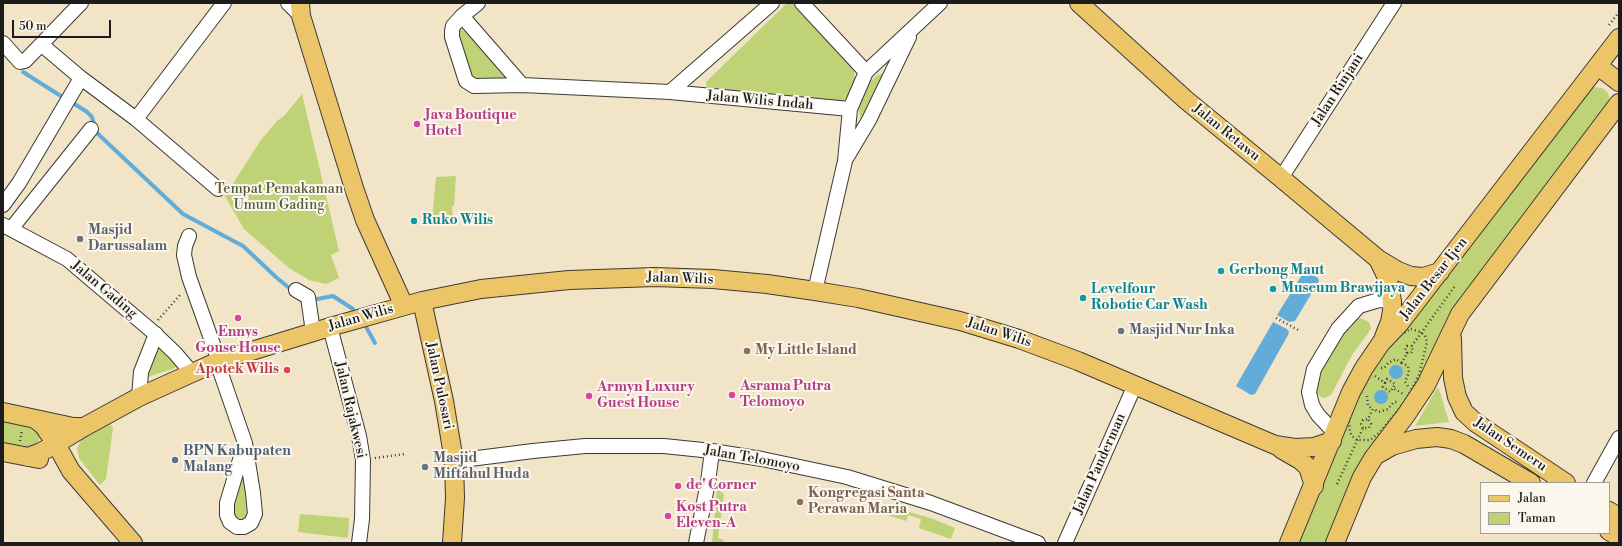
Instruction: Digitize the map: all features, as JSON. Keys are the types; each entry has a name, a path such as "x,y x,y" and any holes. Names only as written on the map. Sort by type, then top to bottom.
{"main road":[{"name":"Jalan Retawu","path":"1079,3 1186,100 1378,259 1398,271 1411,276 1423,277 1440,272"},
{"path":"300,9 365,220 404,306"},
{"name":"Jalan Besar Ijen","path":"1289,543 1359,376 1381,343 1400,323 1440,272 1598,66 1612,35"},
{"path":"1598,66 1619,82"},
{"path":"1335,543 1358,485 1374,457 1406,415 1426,385 1460,314 1619,103"},
{"name":"Jalan Retawu","path":"1378,259 1388,280 1392,301 1390,322 1381,343"},
{"name":"Jalan Wilis","path":"24,449 39,453 139,397 218,362 313,332 404,306 481,289 536,282 597,278 655,277 713,279 766,284 815,291 858,298 960,321 1078,361 1275,445 1300,460 1308,467 1314,486"},
{"name":"Jalan Pulosari","path":"422,302 444,401 454,461 455,498 452,543"},
{"name":"Jalan Semeru","path":"1452,331 1451,360 1453,378 1457,397 1464,412 1476,423 1564,482"},
{"path":"3,412 43,425 56,444 71,471 133,543"},
{"path":"29,421 84,427"},
{"name":"Jalan Wilis","path":"1275,445 1295,448 1314,447 1334,437"},
{"name":"Jalan Semeru","path":"1374,457 1396,445 1416,439 1437,437 1464,444 1529,482"},
{"path":"3,452 24,449 71,471"},
{"path":"1610,512 1619,517"},
{"path":"1610,532 1619,537"}],"street":[{"path":"3,43 20,62 22,62 42,45 81,3"},
{"path":"136,119 224,3"},
{"path":"288,3 300,9"},
{"name":"Jalan Wilis Indah","path":"478,3 462,16 453,26 452,31 452,37 466,81 469,84 478,86 522,85 670,92 850,110"},
{"path":"670,92 772,3"},
{"path":"802,3 866,72"},
{"path":"815,291 845,160 850,110 866,72 940,3"},
{"name":"Jalan Rinjani","path":"1281,178 1388,5"},
{"path":"462,16 522,85"},
{"path":"845,160 869,120 913,29"},
{"path":"42,45 80,78 136,119 218,189"},
{"path":"3,205 19,183 80,78"},
{"path":"7,227 91,129"},
{"name":"Jalan Gading","path":"7,227 67,259 153,332 192,373"},
{"path":"189,236 185,246 184,256 189,277 245,443 255,514 251,523 244,527 237,527 230,522 227,515 228,503 245,443"},
{"path":"304,297 313,332"},
{"path":"1334,437 1312,405 1309,392 1314,369 1338,329 1359,306 1379,300 1392,301"},
{"name":"Jalan Rajakwesi","path":"330,327 359,436 363,460 362,519 359,543"},
{"path":"139,397 141,372 153,332"},
{"name":"Jalan Panderman","path":"1065,543 1135,385"},
{"path":"1595,482 1619,438"},
{"name":"Jalan Telomoyo","path":"454,461 585,446 664,446 712,451 762,459 847,477 931,502 1038,543"},
{"path":"696,543 708,482 712,451"}],"path":[{"path":"1612,35 1619,12"},
{"path":"153,332 180,295 189,277"},
{"path":"1402,363 1407,353 1411,353 1413,350 1411,347 1454,286"},
{"path":"1276,318 1298,330"},
{"path":"1411,329 1421,332 1425,336 1427,342 1421,371 1414,386 1401,406 1379,433 1370,440 1357,440 1350,432 1349,421 1355,399 1365,379 1389,345 1400,335 1411,329"},
{"path":"1369,393 1367,397 1368,406 1379,412 1388,409 1394,402 1398,403 1408,385 1405,382 1409,372 1408,366 1396,359 1388,363 1384,368 1380,368 1372,381"},
{"path":"1387,379 1395,384 1390,392 1383,387 1385,383 1387,379"},
{"path":"1381,380 1385,383"},
{"path":"1393,388 1398,391"},
{"path":"1336,484 1363,428 1361,424 1363,420 1368,419 1373,409"},
{"path":"1363,428 1369,428 1371,424 1368,419"},
{"path":"24,449 29,421"},
{"path":"363,460 405,454"}],"green space":[{"path":"793,3 854,68 855,83 850,95 841,102 707,90 706,82 786,4"},
{"path":"460,28 511,79 472,81 457,31"},
{"path":"886,72 861,121 859,111 862,95 869,83 876,76"},
{"path":"1594,87 1602,88 1607,92 1609,96 1609,104 1451,316 1414,388 1328,543 1294,543 1365,376 1589,89"},
{"name":"Tempat Pemakaman Umum Gading","path":"302,94 339,251 331,255 339,278 326,284 309,280 289,268 244,229 225,196 261,140 277,121 284,116"},
{"path":"456,176 454,206 452,206 453,223 432,221 436,177"},
{"path":"1360,318 1369,322 1371,328 1352,355 1331,395 1324,398 1321,397 1315,391 1318,375 1331,349 1354,320"},
{"path":"158,345 176,364 175,368 148,377 144,376"},
{"path":"1437,388 1439,389 1449,422 1415,426"},
{"path":"3,420 35,428 40,436 38,445 31,450 3,446"},
{"path":"109,423 113,428 106,479 100,485 79,458 77,448 82,439"},
{"path":"242,467 249,507 245,518 238,519 234,516 232,505"},
{"path":"717,489 724,494 718,538 724,540 723,543 712,543"},
{"path":"883,504 933,519 955,528 951,539 919,528 921,519 908,515 906,521 880,513"},
{"path":"300,514 349,518 348,538 298,532"}],"water":[{"path":"1305,270 1318,278 1319,281 1295,321 1289,322 1277,315"},
{"path":"1273,322 1287,329 1289,332 1255,394 1251,395 1236,386"},
{"path":"1393,365 1399,365 1403,369 1403,375 1399,379 1393,379 1389,375 1389,369"},
{"path":"1378,390 1384,390 1388,394 1388,400 1384,404 1378,404 1374,400 1374,394"}],"waterway":[{"path":"23,72 64,98"},
{"path":"73,103 92,117 96,132 183,214 243,246 293,291"},
{"path":"312,300 333,296 353,309"},
{"path":"365,325 375,343"}],"place":[{"name":"Java Boutique Hotel","path":"417,124"},
{"name":"Ruko Wilis","path":"414,221"},
{"name":"Masjid Darussalam","path":"80,239"},
{"name":"Gerbong Maut","path":"1221,271"},
{"name":"Museum Brawijaya","path":"1273,289"},
{"name":"Levelfour Robotic Car Wash","path":"1083,298"},
{"name":"Ennys Gouse House","path":"238,318"},
{"name":"Masjid Nur Inka","path":"1121,331"},
{"name":"My Little Island","path":"747,351"},
{"name":"Apotek Wilis","path":"287,370"},
{"name":"Asrama Putra Telomoyo","path":"732,395"},
{"name":"Armyn Luxury Guest House","path":"589,396"},
{"name":"BPN Kabupaten Malang","path":"175,460"},
{"name":"Masjid Miftahul Huda","path":"425,467"},
{"name":"de' Corner","path":"678,486"},
{"name":"Kongregasi Santa Perawan Maria","path":"800,502"},
{"name":"Kost Putra Eleven-A","path":"668,516"}]}
